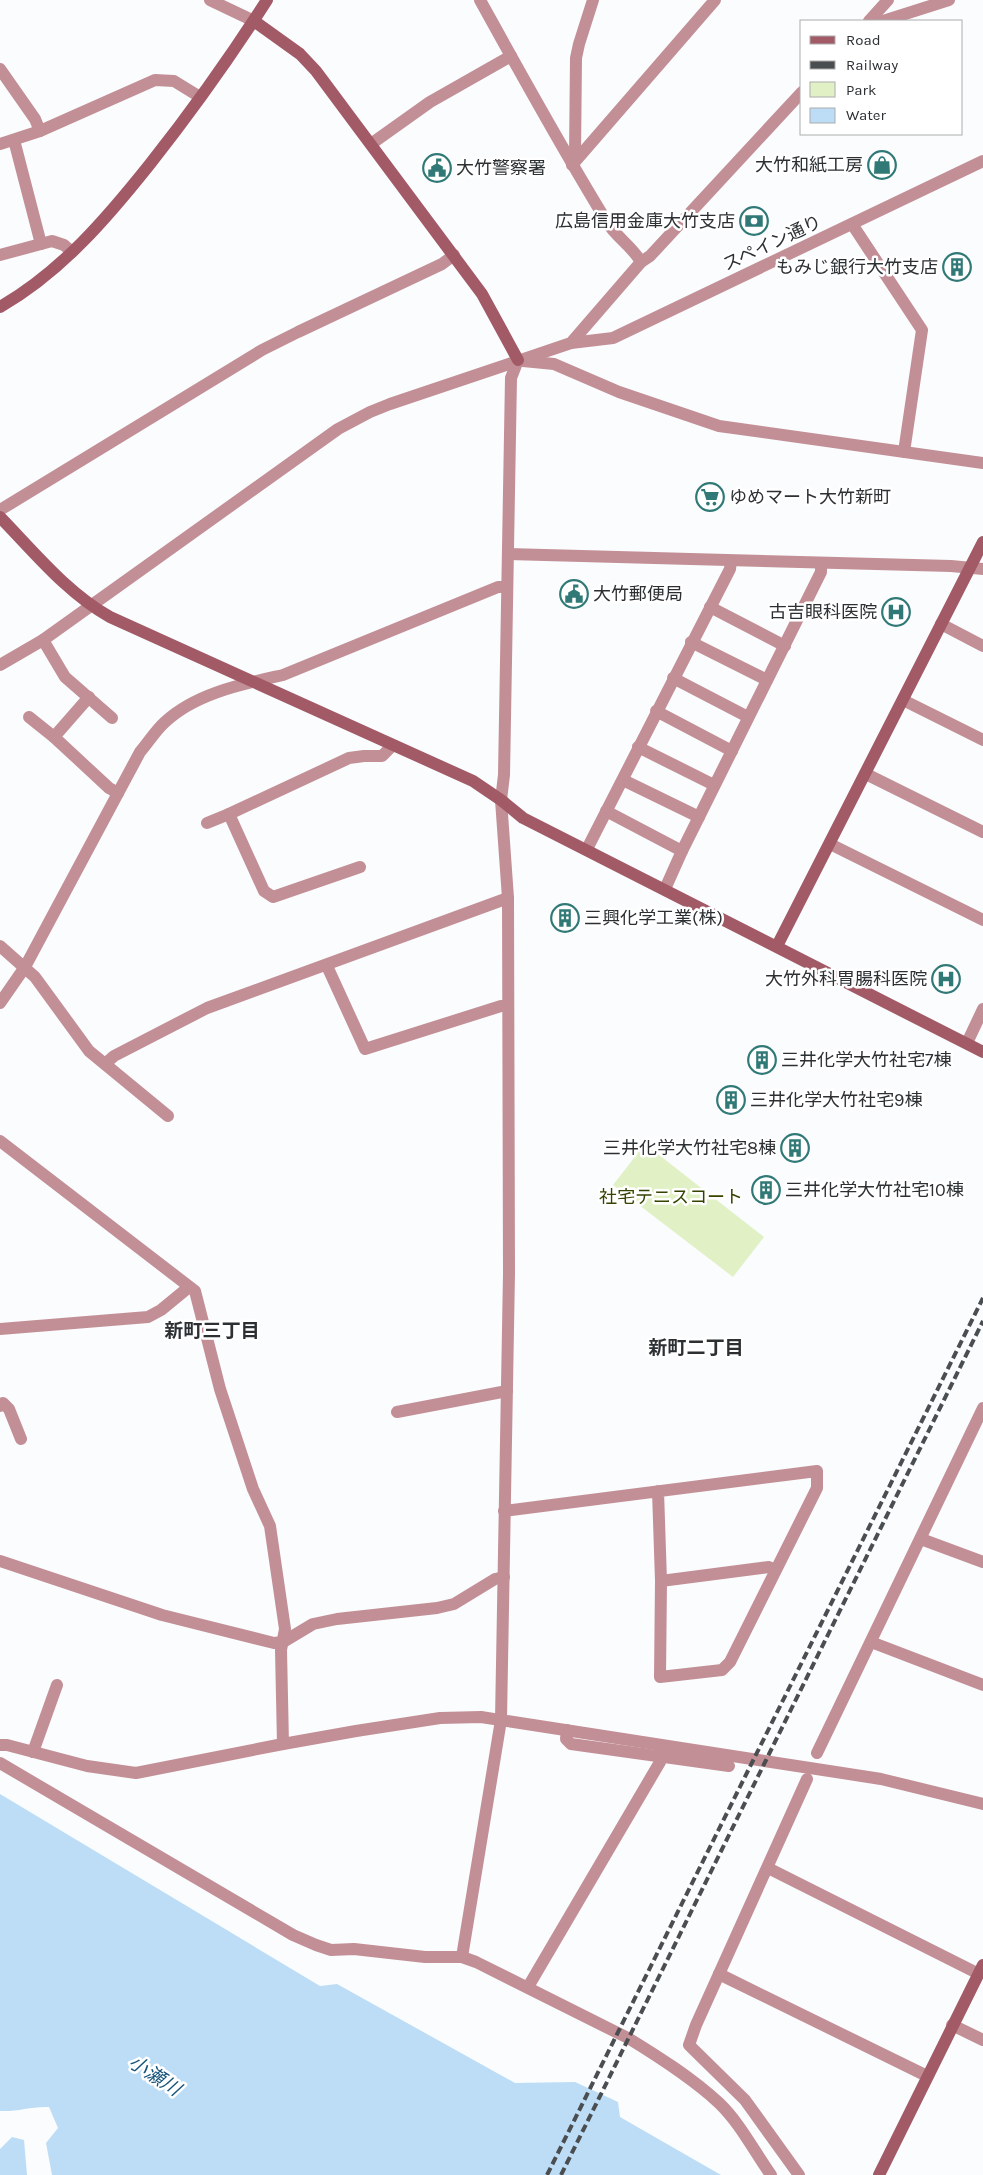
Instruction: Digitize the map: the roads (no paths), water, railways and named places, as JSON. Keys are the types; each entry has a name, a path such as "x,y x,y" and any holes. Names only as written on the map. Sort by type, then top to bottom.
{"street":[{"path":"210,0 254,21 300,54 316,71 487,301 518,360 511,378 502,800 508,898 508,1006 507,1390 501,1720 462,1957"},
{"path":"0,307 40,280 72,252 125,195 200,97 267,0"},
{"path":"480,0 572,165 612,231 641,262"},
{"path":"572,165 576,155 576,58 578,44 593,0"},
{"path":"572,165 715,0"},
{"path":"870,20 888,0"},
{"path":"886,20 949,0"},
{"path":"371,144 430,102 511,56"},
{"path":"0,68 35,119 40,131"},
{"path":"0,144 40,131 155,80 174,81 200,97"},
{"path":"572,343 641,262 650,256 800,94"},
{"path":"14,140 41,244"},
{"name":"スペイン通り","path":"0,665 43,640 338,429 370,412 572,343 613,338 983,161"},
{"path":"852,224 922,330 904,452"},
{"path":"0,255 52,242 64,245 72,252"},
{"path":"0,510 262,350 442,264 454,256"},
{"path":"518,360 554,364 619,392 719,426 983,463"},
{"path":"0,517 74,592 90,606 110,617 473,781 502,800 523,818 983,1052"},
{"path":"777,946 983,542"},
{"path":"508,554 983,569"},
{"path":"587,850 691,642 730,569 731,561"},
{"path":"665,889 698,817 821,572 821,564"},
{"path":"0,1004 25,968 140,752 165,722 196,700 252,682 283,675 498,587 506,587"},
{"path":"710,608 785,646"},
{"path":"941,624 983,646"},
{"path":"43,640 65,677 112,718"},
{"path":"691,642 766,680"},
{"path":"673,678 748,717"},
{"path":"54,737 88,697"},
{"path":"903,700 983,740"},
{"path":"656,711 732,751"},
{"path":"29,717 54,737 109,788 118,793"},
{"path":"207,823 349,758 382,756 392,746"},
{"path":"638,747 714,785"},
{"path":"866,774 983,832"},
{"path":"622,780 698,817"},
{"path":"606,811 682,850"},
{"path":"229,814 264,891 273,897 360,866"},
{"path":"830,844 983,920"},
{"path":"105,1064 114,1056 207,1008 327,966 508,898"},
{"path":"0,946 35,977 88,1050 168,1116"},
{"path":"327,966 365,1049 500,1006 508,1006"},
{"path":"966,1043 983,1009"},
{"path":"0,1141 195,1291 220,1389 253,1489 270,1526 285,1629 281,1650 283,1744"},
{"path":"0,1329 148,1317 161,1310 189,1287"},
{"path":"397,1412 507,1390"},
{"path":"1,1402 9,1409 21,1438"},
{"path":"817,1752 921,1539 978,1432 983,1408"},
{"path":"504,1511 658,1491 816,1471 817,1488 730,1662 722,1670 660,1677 661,1581 658,1491"},
{"path":"921,1539 983,1562"},
{"path":"0,1561 162,1615 274,1643 284,1642 313,1624 337,1619 437,1608 454,1604 495,1579 504,1577"},
{"path":"661,1581 769,1567 775,1570"},
{"path":"871,1642 983,1685"},
{"path":"33,1752 57,1685"},
{"path":"0,1745 87,1766 136,1773 283,1744 440,1718 481,1717 882,1779 983,1804"},
{"path":"567,1730 566,1739 571,1744 729,1766"},
{"path":"528,1987 660,1762 661,1757"},
{"path":"0,1762 285,1930 316,1945 331,1950 354,1950 425,1957 462,1957 528,1987 628,2038 650,2051 720,2104 771,2175"},
{"path":"798,2175 745,2100 689,2045 696,2025 807,1778"},
{"path":"768,1868 981,1969 879,2175"},
{"path":"719,1974 927,2076"},
{"path":"952,2025 983,2040"}],"water":[{"name":"小瀬川","path":"0,1794 320,1986 337,1984 515,2083 575,2082 618,2102 620,2117 721,2175 52,2175 46,2143 58,2128 49,2107 0,2111"},
{"path":"12,2137 24,2140 27,2175 0,2175 0,2149"}],"railway":[{"path":"547,2175 983,1298"},
{"path":"561,2175 983,1321"}],"place":[{"name":"大竹和紙工房","path":"882,165"},
{"name":"大竹警察署","path":"437,168"},
{"name":"広島信用金庫大竹支店","path":"754,221"},
{"name":"もみじ銀行大竹支店","path":"957,267"},
{"name":"ゆめマート大竹新町","path":"710,497"},
{"name":"大竹郵便局","path":"574,594"},
{"name":"古吉眼科医院","path":"896,612"},
{"name":"三興化学工業(株)","path":"565,918"},
{"name":"大竹外科胃腸科医院","path":"946,979"},
{"name":"三井化学大竹社宅7棟","path":"762,1060"},
{"name":"三井化学大竹社宅9棟","path":"731,1100"},
{"name":"三井化学大竹社宅8棟","path":"795,1148"},
{"name":"三井化学大竹社宅10棟","path":"766,1190"}],"district":[{"name":"新町三丁目","path":"212,1330"},
{"name":"新町二丁目","path":"696,1347"}],"park label":[{"name":"社宅テニスコート","path":"671,1197"}]}
